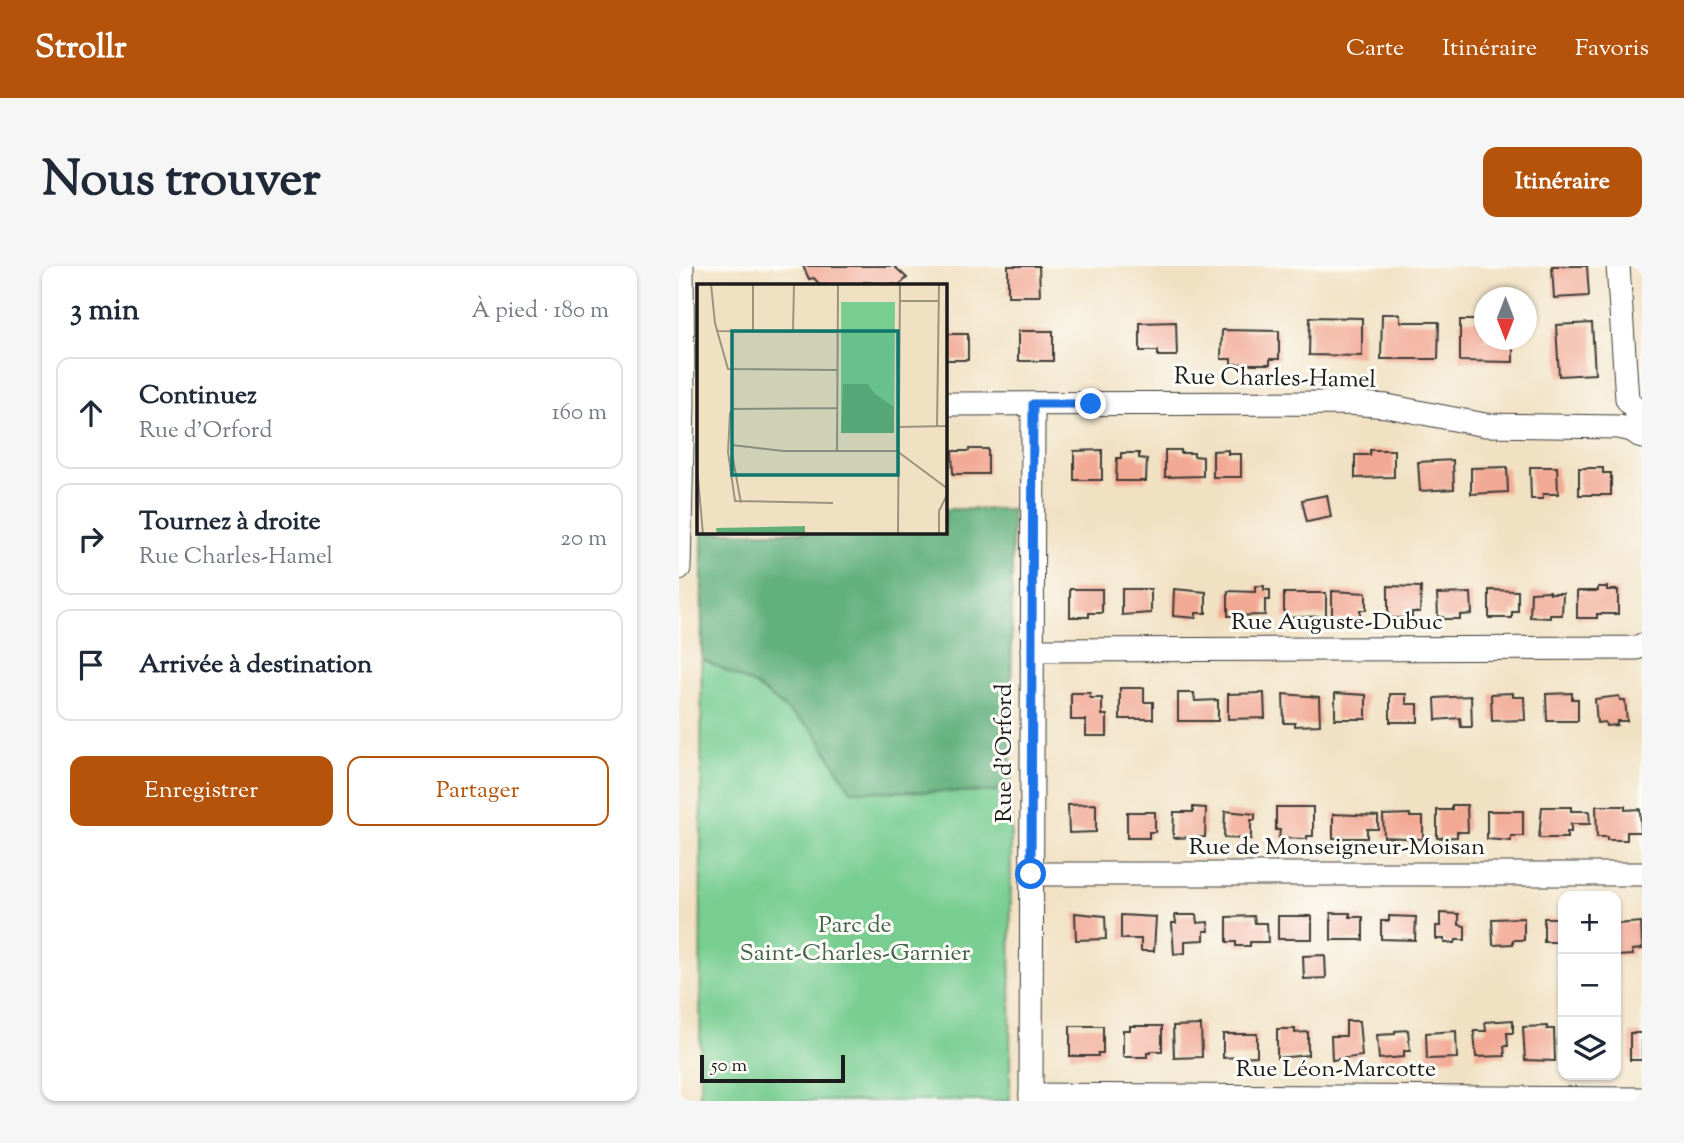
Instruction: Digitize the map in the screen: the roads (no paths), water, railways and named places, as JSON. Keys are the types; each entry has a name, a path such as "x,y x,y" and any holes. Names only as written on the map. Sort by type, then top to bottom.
{"street":[{"path":"679,568 687,402 682,266"},
{"path":"1618,266 1627,399 1642,419"},
{"name":"Rue Charles-Hamel","path":"947,404 1367,404 1485,425 1619,427 1632,430 1642,437"},
{"name":"Rue d'Orford","path":"1031,1098 1033,404"},
{"name":"Rue Auguste-Dubuc","path":"1032,650 1637,648 1642,645"},
{"name":"Rue de Monseigneur-Moisan","path":"1031,874 1642,874"},
{"name":"Rue Léon-Marcotte","path":"1031,1098 1642,1099"}],"park label":[{"name":"Parc de Saint-Charles-Garnier","path":"855,940"}]}
